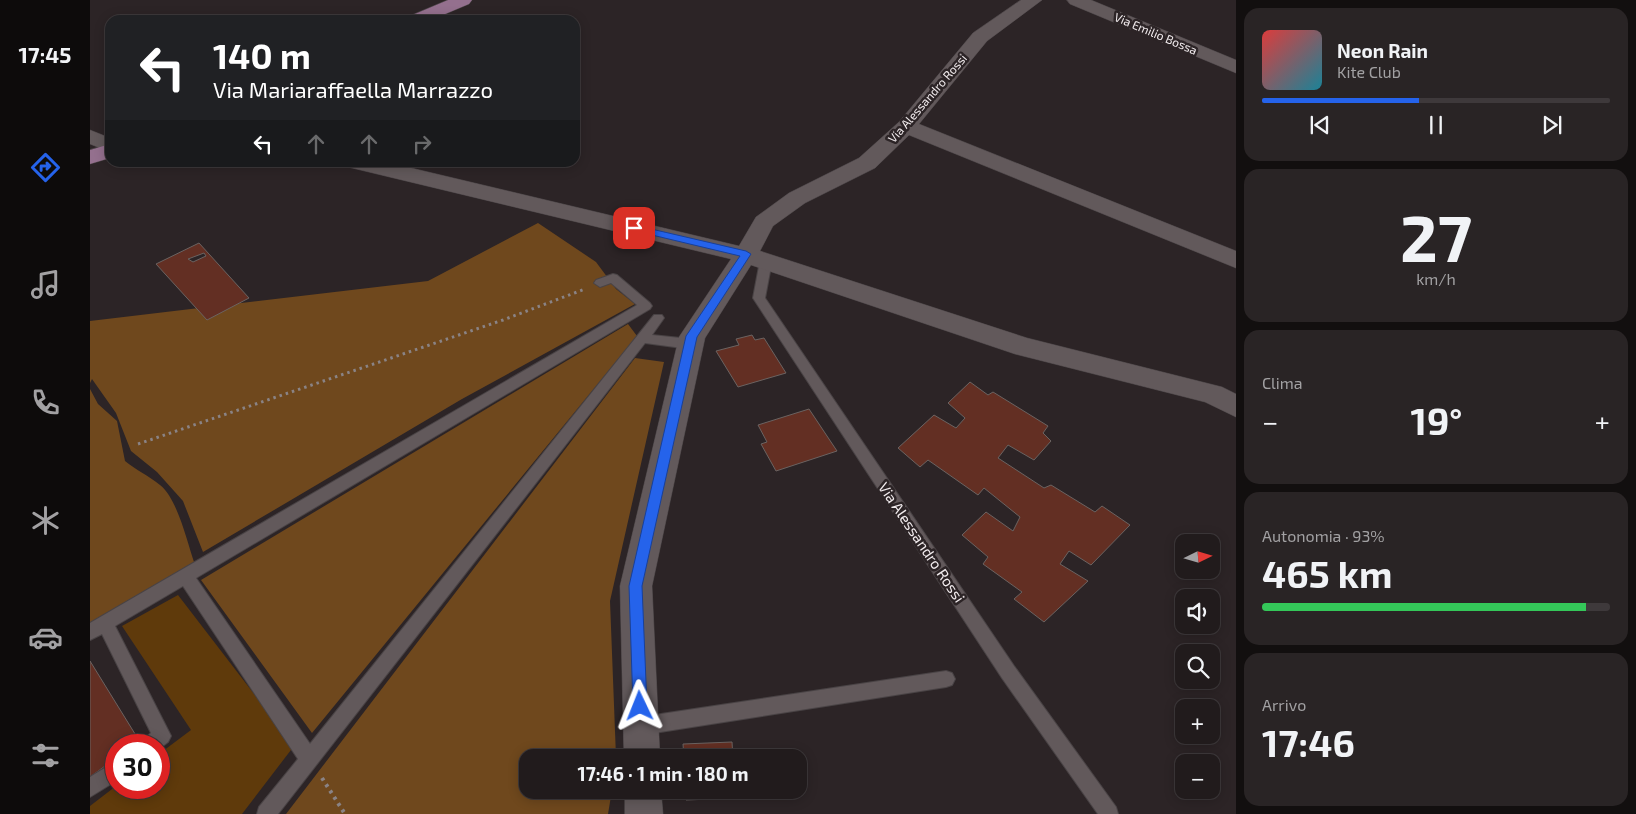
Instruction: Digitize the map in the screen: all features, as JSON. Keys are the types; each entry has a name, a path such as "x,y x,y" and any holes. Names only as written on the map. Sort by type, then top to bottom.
{"main road":[{"path":"428,15 463,0"},
{"path":"90,158 105,152"}],"street":[{"name":"Via Alessandro Rossi","path":"756,258 764,222 797,198 867,163 906,126 980,37 1033,0"},
{"name":"Via Emilio Bossa","path":"1076,0 1236,66"},
{"path":"906,126 1236,260"},
{"path":"90,136 105,144"},
{"path":"377,167 756,258 1024,347 1212,394 1236,406"},
{"path":"641,749 636,586 690,344 692,336 756,258"},
{"path":"643,799 644,814"}],"lane":[{"name":"Via Alessandro Rossi","path":"756,258 759,298 1008,672 1109,814"},
{"path":"90,632 646,306 613,278 600,282"},
{"path":"266,814 658,318"},
{"path":"642,338 690,344"},
{"path":"186,576 310,759"},
{"path":"105,623 161,734"},
{"path":"640,726 946,679"},
{"path":"90,788 105,778"}],"path":[{"path":"138,444 503,320 600,282"},
{"path":"310,759 345,814"}],"shaded area":[{"path":"538,223 596,262 616,289 635,304 462,399 203,552 183,501 157,472 131,451 116,413 92,379 90,383 90,321 428,281"},
{"path":"628,324 637,336 312,733 201,580"},
{"path":"635,358 664,362 610,601 616,749 519,749 519,799 610,799 608,814 286,814"},
{"path":"90,389 98,404 117,421 125,461 160,485 172,500 181,520 194,562 90,623"},
{"path":"178,595 294,746 242,814 90,814 90,806 105,794 105,799 170,799 170,746 191,730 122,626"}],"building":[{"path":"199,243 249,298 207,320 156,264","holes":["204,253 206,256 193,262 188,259"]},
{"path":"752,335 755,340 764,338 786,373 738,387 716,351 739,345 736,339"},
{"path":"970,382 988,395 993,392 1048,426 1043,433 1051,441 1034,460 1008,445 998,458 1044,488 1051,485 1095,512 1102,506 1130,525 1091,565 1069,551 1060,564 1088,581 1044,622 1014,599 1022,592 983,564 988,557 962,535 986,512 1013,531 1020,517 984,488 978,495 928,460 920,467 898,448 934,415 956,428 965,418 948,403"},
{"path":"809,409 837,451 776,471 761,444 767,442 758,425"},
{"path":"90,661 135,734 105,734 105,766 90,777"},
{"path":"732,742 732,749 683,749 683,744"}],"route":[{"path":"634,228 746,254 692,336 636,586 640,706"}]}
